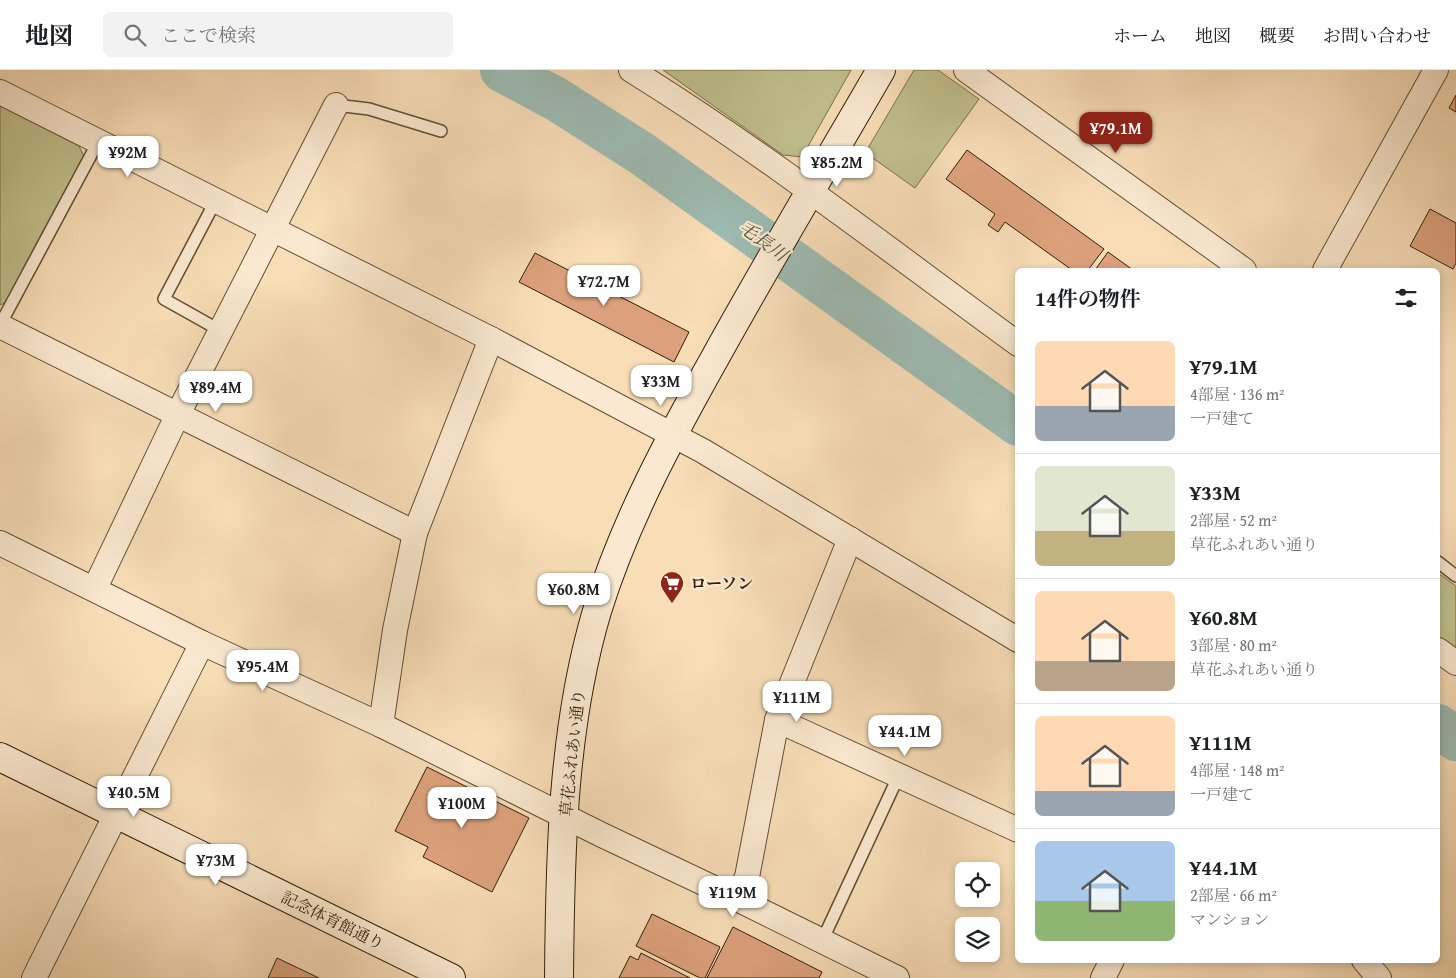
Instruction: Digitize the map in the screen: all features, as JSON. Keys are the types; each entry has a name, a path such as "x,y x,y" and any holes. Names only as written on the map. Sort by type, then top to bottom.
{"street":[{"path":"631,70 669,94 806,199 1015,342"},
{"name":"草花ふれあい通り","path":"559,978 564,816 570,744 577,698 597,612 639,502 672,434 749,296 881,70"},
{"path":"966,70 1241,268"},
{"path":"1327,268 1436,70"},
{"path":"0,92 273,228 672,434 1015,638"},
{"path":"95,588 177,416 336,105"},
{"path":"0,326 177,416 415,533"},
{"path":"381,725 395,630 415,533 491,339"},
{"path":"737,899 747,877 777,720 850,539"},
{"path":"0,543 95,588 202,643 381,725 897,978"},
{"path":"34,978 115,813 202,643"},
{"path":"1440,652 1456,664"},
{"path":"777,720 1015,829"},
{"name":"記念体育館通り","path":"0,756 451,978"},
{"path":"1103,978 1110,963"},
{"path":"1366,963 1379,978"}],"lane":[{"path":"336,105 369,109 440,131"},
{"path":"0,326 98,142"},
{"path":"216,200 164,300 221,331"},
{"path":"1440,564 1456,576"},
{"path":"822,942 899,775"}],"green space":[{"path":"663,70 851,70 802,157 783,155"},
{"path":"914,70 938,70 979,99 915,188 870,156 868,148"},
{"path":"0,106 79,146 84,157 5,303 0,305"},
{"path":"1440,574 1456,586 1456,652 1440,640"}],"building":[{"path":"1456,95 1456,112 1449,108"},
{"path":"967,150 1104,249 1090,268 1069,268 1005,222 998,232 988,225 995,214 946,179"},
{"path":"1430,209 1456,223 1456,263 1453,269 1410,246"},
{"path":"1108,252 1130,268 1096,268"},
{"path":"535,253 689,332 674,362 519,282"},
{"path":"427,767 529,818 492,892 423,857 428,847 395,831"},
{"path":"652,914 720,947 705,978 700,978 636,946"},
{"path":"733,927 822,972 819,978 707,978"},
{"path":"641,953 690,978 619,978 630,956 638,960"},
{"path":"277,958 319,978 268,978"}],"waterway":[{"name":"毛長川","path":"502,70 556,99 641,153 1015,422"},
{"name":"毛長川","path":"1440,727 1456,739"}],"place":[{"name":"ローソン","path":"672,604"}]}
